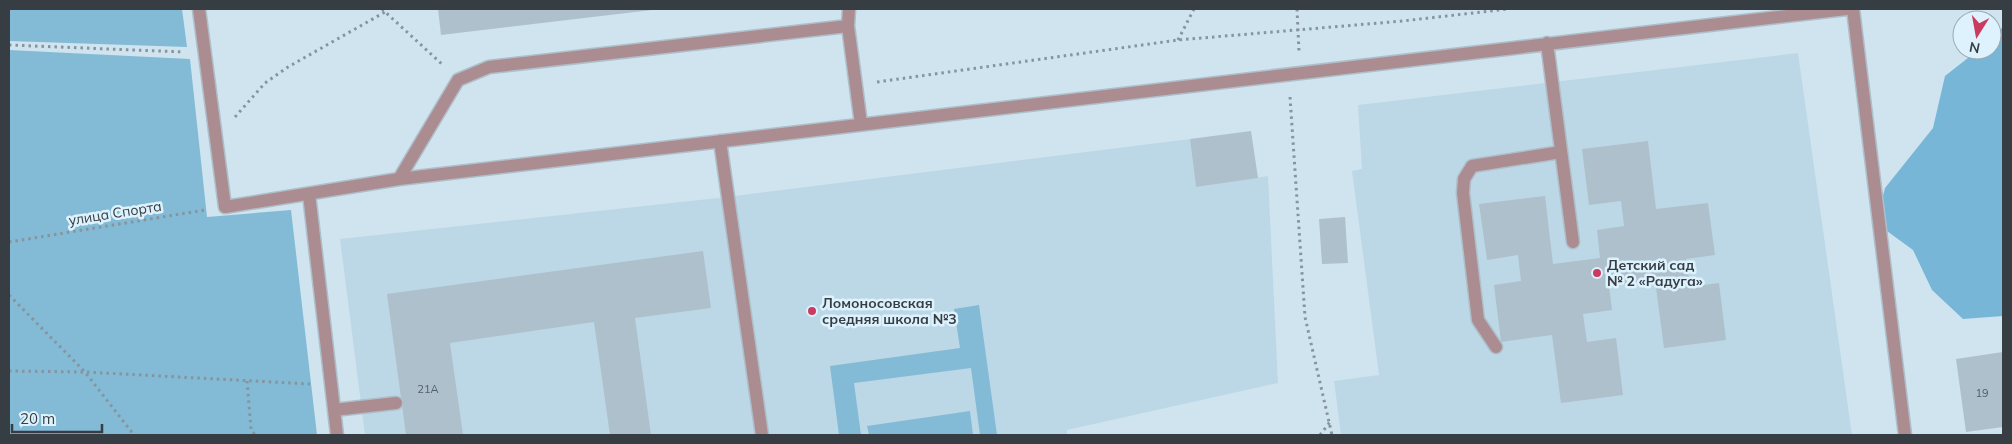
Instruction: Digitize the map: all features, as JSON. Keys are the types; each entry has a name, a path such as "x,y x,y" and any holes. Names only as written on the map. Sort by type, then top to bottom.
{"street":[{"path":"199,9 225,207 400,179 1547,43 1756,14 1846,9"},
{"path":"848,9 848,26 861,124"},
{"path":"1853,9 1905,435"},
{"path":"400,179 458,80 489,67 848,26"},
{"path":"1547,43 1573,242"},
{"path":"720,141 762,435"},
{"path":"1496,347 1478,320 1463,194 1464,179 1472,166 1561,152"},
{"path":"309,194 337,435"},
{"path":"334,410 396,403"}],"path":[{"path":"1178,40 1194,9"},
{"path":"1297,9 1298,29 1294,73 1305,317 1332,435"},
{"path":"855,85 1178,40 1403,21 1507,9"},
{"path":"217,138 265,83 288,67 383,10 458,80"},
{"path":"9,45 205,53"},
{"name":"улица Спорта","path":"9,242 225,207"},
{"path":"9,295 85,372 134,435"},
{"path":"9,371 85,372 331,385"},
{"path":"247,381 250,429 255,435"},
{"path":"1320,435 1330,422"}],"shaded area":[{"path":"9,9 182,9 187,47 9,41"},
{"path":"2002,28 2003,316 1963,319 1932,290 1913,250 1876,223 1885,188 1933,128 1945,76 1965,60 2002,60"},
{"path":"9,50 190,59 207,217 291,210 317,435 9,435"},
{"name":"Детский сад № 2 «Радуга»","path":"1798,53 1852,435 1341,435 1334,381 1379,375 1352,171 1362,169 1358,105"},
{"name":"Ломоносовская средняя школа №3","path":"1190,139 1196,187 1268,176 1278,383 1067,430 1067,435 365,435 340,239 727,197"},
{"path":"979,305 997,435 980,435 971,368 854,383 861,435 839,435 830,366 960,348 954,309"},
{"path":"970,411 973,435 869,435 867,426"}],"building":[{"path":"438,9 652,9 652,10 441,35"},
{"path":"1251,131 1258,178 1196,187 1190,139"},
{"path":"1648,141 1656,209 1708,203 1715,255 1686,259 1690,287 1719,283 1726,340 1664,348 1655,280 1609,286 1612,310 1583,314 1587,342 1616,338 1623,395 1561,403 1552,335 1501,342 1494,285 1521,281 1518,255 1487,260 1479,204 1545,196 1553,264 1600,258 1597,230 1624,226 1621,201 1589,205 1582,149"},
{"path":"1345,217 1348,263 1322,264 1319,219"},
{"path":"703,251 711,308 635,318 651,435 610,435 594,322 450,343 463,435 406,435 387,294"},
{"path":"2003,352 2003,427 1966,432 1956,359"}],"place":[{"name":"Детский сад № 2 «Радуга»","path":"1597,273"},
{"name":"Ломоносовская средняя школа №3","path":"812,311"}]}
